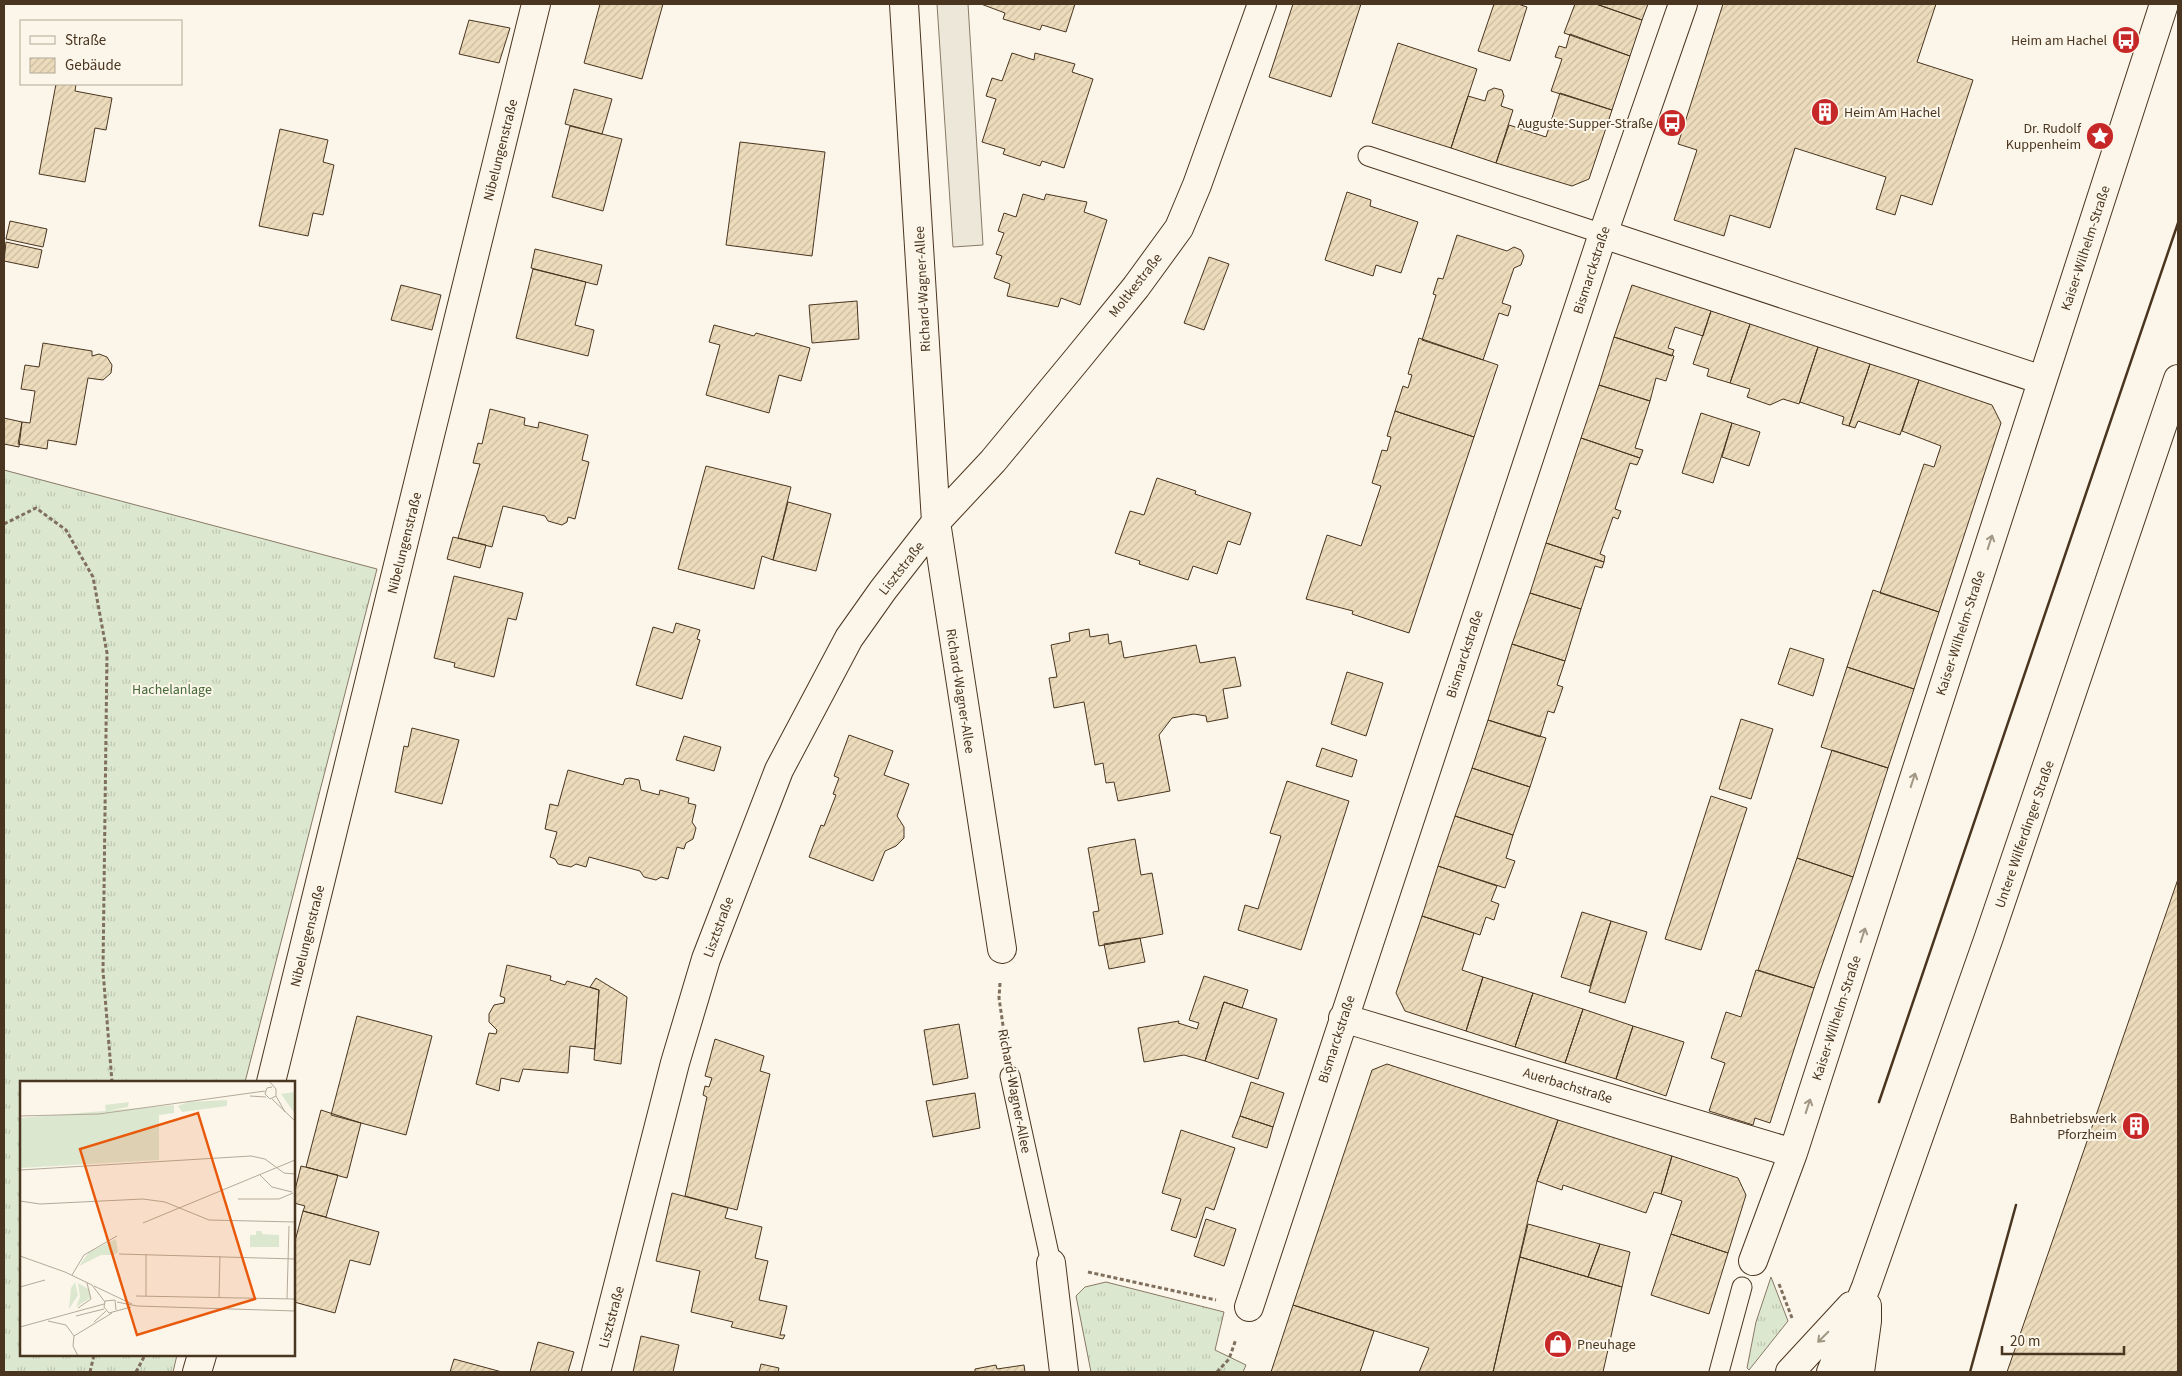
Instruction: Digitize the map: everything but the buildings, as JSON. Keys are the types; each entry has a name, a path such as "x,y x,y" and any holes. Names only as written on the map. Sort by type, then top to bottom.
{"street":[{"name":"Nibelungenstraße","path":"272,1081 536,4"},
{"name":"Richard-Wagner-Allee","path":"904,4 936,522 1002,949"},
{"name":"Moltkestraße","path":"936,522 993,461 1136,287 1179,228 1197,185 1262,4"},
{"name":"Bismarckstraße","path":"1249,1307 1603,234 1683,4"},
{"name":"Kaiser-Wilhelm-Straße","path":"1754,1254 1793,1153 2164,4"},
{"path":"1603,234 2042,380"},
{"name":"Untere Wilferdinger Straße","path":"1831,1372 1866,1287 1986,947 2178,379"},
{"name":"Lisztstraße","path":"596,1372 675,1063 703,968 778,770 849,638 883,590 936,522"},
{"name":"Auerbachstraße","path":"1343,1018 1793,1153"},
{"name":"Richard-Wagner-Allee","path":"1050,1264 1064,1372"},
{"path":"1798,1363 1835,1326 1866,1287"},
{"name":"Untere Wilferdinger Straße","path":"1860,1372 1867,1321 1866,1287"},
{"path":"197,1372 202,1356"}],"lane":[{"path":"1368,156 1603,234"},
{"name":"Richard-Wagner-Allee","path":"1010,1076 1050,1264"},
{"path":"1719,1372 1742,1287"}],"path":[{"path":"4,524 36,508 66,530 93,577 107,653 103,971 112,1081"},
{"name":"Richard-Wagner-Allee","path":"1002,949 999,998 1010,1076"},
{"path":"1754,1254 1773,1269 1798,1363"},
{"path":"1050,1264 1249,1307"},
{"path":"90,1372 94,1356"},
{"path":"136,1372 144,1356"}],"green space":[{"name":"Hachelanlage","path":"4,470 377,569 245,1081 20,1081 20,1356 177,1356 173,1372 4,1372"},
{"path":"1771,1277 1788,1321 1749,1370 1747,1368 1756,1322"},
{"path":"1106,1282 1224,1312 1215,1350 1246,1365 1243,1372 1091,1372 1076,1296 1085,1287"}],"shaded area":[{"path":"937,4 968,4 983,245 953,247"}],"wall":[{"path":"1879,1102 2178,223"},
{"path":"1970,1372 2016,1205"}],"place":[{"name":"Heim am Hachel","path":"2126,40"},
{"name":"Heim Am Hachel","path":"1825,112"},
{"name":"Auguste-Supper-Straße","path":"1672,123"},
{"name":"Dr. Rudolf Kuppenheim","path":"2100,136"},
{"name":"Bahnbetriebswerk Pforzheim","path":"2136,1126"},
{"name":"Pneuhage","path":"1558,1344"}]}
